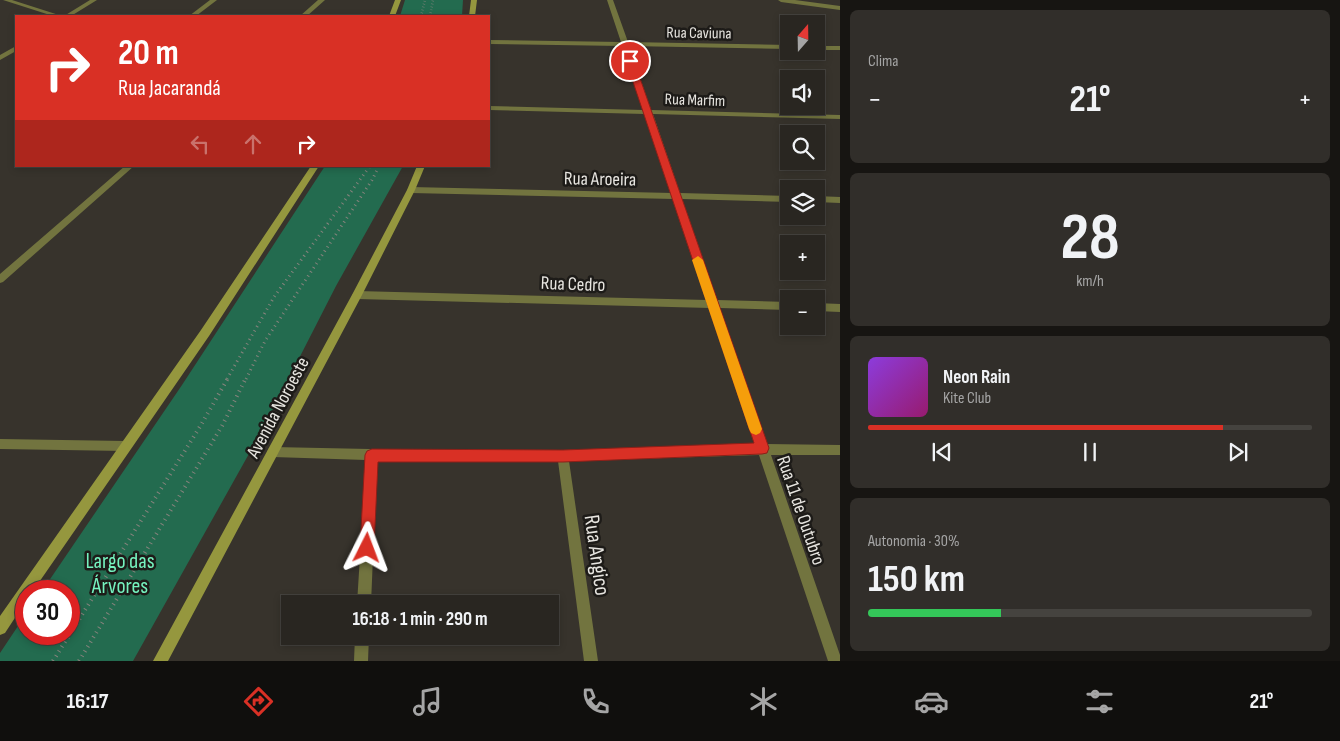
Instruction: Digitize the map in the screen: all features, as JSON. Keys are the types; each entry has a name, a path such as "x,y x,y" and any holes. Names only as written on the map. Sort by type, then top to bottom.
{"main road":[{"path":"392,15 398,0"},
{"path":"472,15 474,0"},
{"path":"0,628 205,333 314,167"},
{"name":"Avenida Noroeste","path":"160,661 357,295 411,190 421,167"}],"street":[{"path":"6,0 56,15"},
{"path":"69,15 94,0"},
{"path":"193,15 214,0"},
{"path":"304,15 322,0"},
{"name":"Rua 11 de Outubro","path":"610,0 835,661"},
{"path":"781,0 840,8"},
{"name":"Rua Caviuna","path":"490,42 780,47"},
{"path":"825,48 840,48"},
{"path":"0,58 15,49"},
{"name":"Rua Marfim","path":"490,108 840,117"},
{"path":"0,279 129,167"},
{"name":"Rua Aroeira","path":"411,190 780,198"},
{"path":"825,199 840,200"},
{"name":"Rua Cedro","path":"357,295 780,306"},
{"path":"825,307 840,308"},
{"path":"0,444 125,446"},
{"path":"273,452 372,455 563,456 762,448 840,450"},
{"path":"364,595 372,455"},
{"name":"Rua Angico","path":"563,456 591,661"},
{"path":"361,661 362,645"}],"path":[{"path":"421,15 425,0"},
{"path":"430,15 433,0"},
{"path":"53,661 201,425 274,297 369,167"},
{"path":"79,661 222,426 265,341 372,180 378,167"}],"green space":[{"path":"405,0 463,0 462,15 400,15"},
{"name":"Largo das Árvores","path":"324,167 402,167 336,286 264,427 133,661 0,661 0,653 15,630 15,645 80,645 80,580 49,580 182,385"}],"slow traffic":[{"path":"698,260 756,429"}],"route":[{"path":"367,548 372,455 563,456 762,448 630,61"}]}
